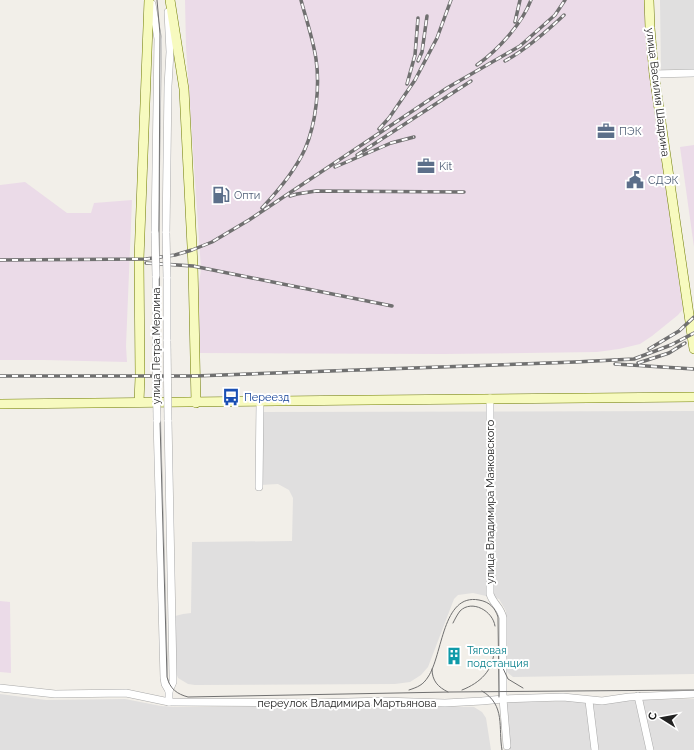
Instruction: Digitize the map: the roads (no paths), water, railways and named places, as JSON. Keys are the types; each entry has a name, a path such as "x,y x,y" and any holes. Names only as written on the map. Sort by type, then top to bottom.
{"main road":[{"name":"улица Петра Мерлина","path":"139,402 139,259 150,0"},
{"name":"улица Петра Мерлина","path":"169,0 184,89 192,266 196,403"},
{"name":"улица Василия Шадрина","path":"650,0 650,28 654,74 694,349"},
{"path":"0,404 694,397"}],"street":[{"name":"улица Петра Мерлина","path":"150,0 158,39 155,233 157,420 164,678 165,684 169,691"},
{"name":"улица Петра Мерлина","path":"169,0 170,52 168,86 166,233 168,420 174,674 173,682 169,691 169,702"},
{"path":"654,74 694,73"},
{"name":"улица Владимира Маяковского","path":"490,398 490,594 502,614 503,699 507,746"},
{"path":"259,487 260,402"},
{"name":"переулок Владимира Мартьянова","path":"0,688 55,694 126,692 169,702 445,702 563,697 589,701 602,701 622,697 694,694"},
{"path":"638,696 650,750"},
{"path":"589,701 595,750"}],"tram line":[{"path":"157,0 160,34 160,421 167,677 172,688 177,693 188,697 449,692 694,690"},
{"path":"409,690 420,685 428,677 433,667 445,628 451,615 458,606 467,600 479,600 492,606 498,617 499,697"},
{"path":"453,623 460,611 470,606 481,608 486,611 495,626"},
{"path":"462,690 475,684 485,675 492,664 494,650"},
{"path":"501,664 508,679 523,688"},
{"path":"432,669 433,677 436,683 448,692"},
{"path":"482,691 490,697 498,710 502,750"}],"railway":[{"path":"262,208 286,180 296,165 305,149 312,128 318,81 316,59 301,0"},
{"path":"379,129 389,118 415,80 437,38 451,0"},
{"path":"515,22 520,0"},
{"path":"477,65 493,52 508,36 522,18 531,0"},
{"path":"0,260 146,259 175,255 212,242 249,220 447,88 520,46 555,15 565,0"},
{"path":"505,61 529,46 564,15"},
{"path":"418,61 422,52 427,16"},
{"path":"407,84 415,55 418,18"},
{"path":"357,155 471,81"},
{"path":"335,167 391,143 414,137"},
{"path":"290,196 316,191 464,192"},
{"path":"146,263 193,266 392,306"},
{"path":"649,349 679,331 694,317"},
{"path":"0,376 195,376 634,359 671,345 694,333"},
{"path":"638,363 669,353 685,343"},
{"path":"615,364 694,369"}],"place":[{"name":"ПЭК","path":"606,131"},
{"name":"Kit","path":"426,166"},
{"name":"СДЭК","path":"635,180"},
{"name":"Опти","path":"221,195"},
{"name":"Переезд","path":"231,397"},
{"name":"Тяговая подстанция","path":"454,656"}]}
